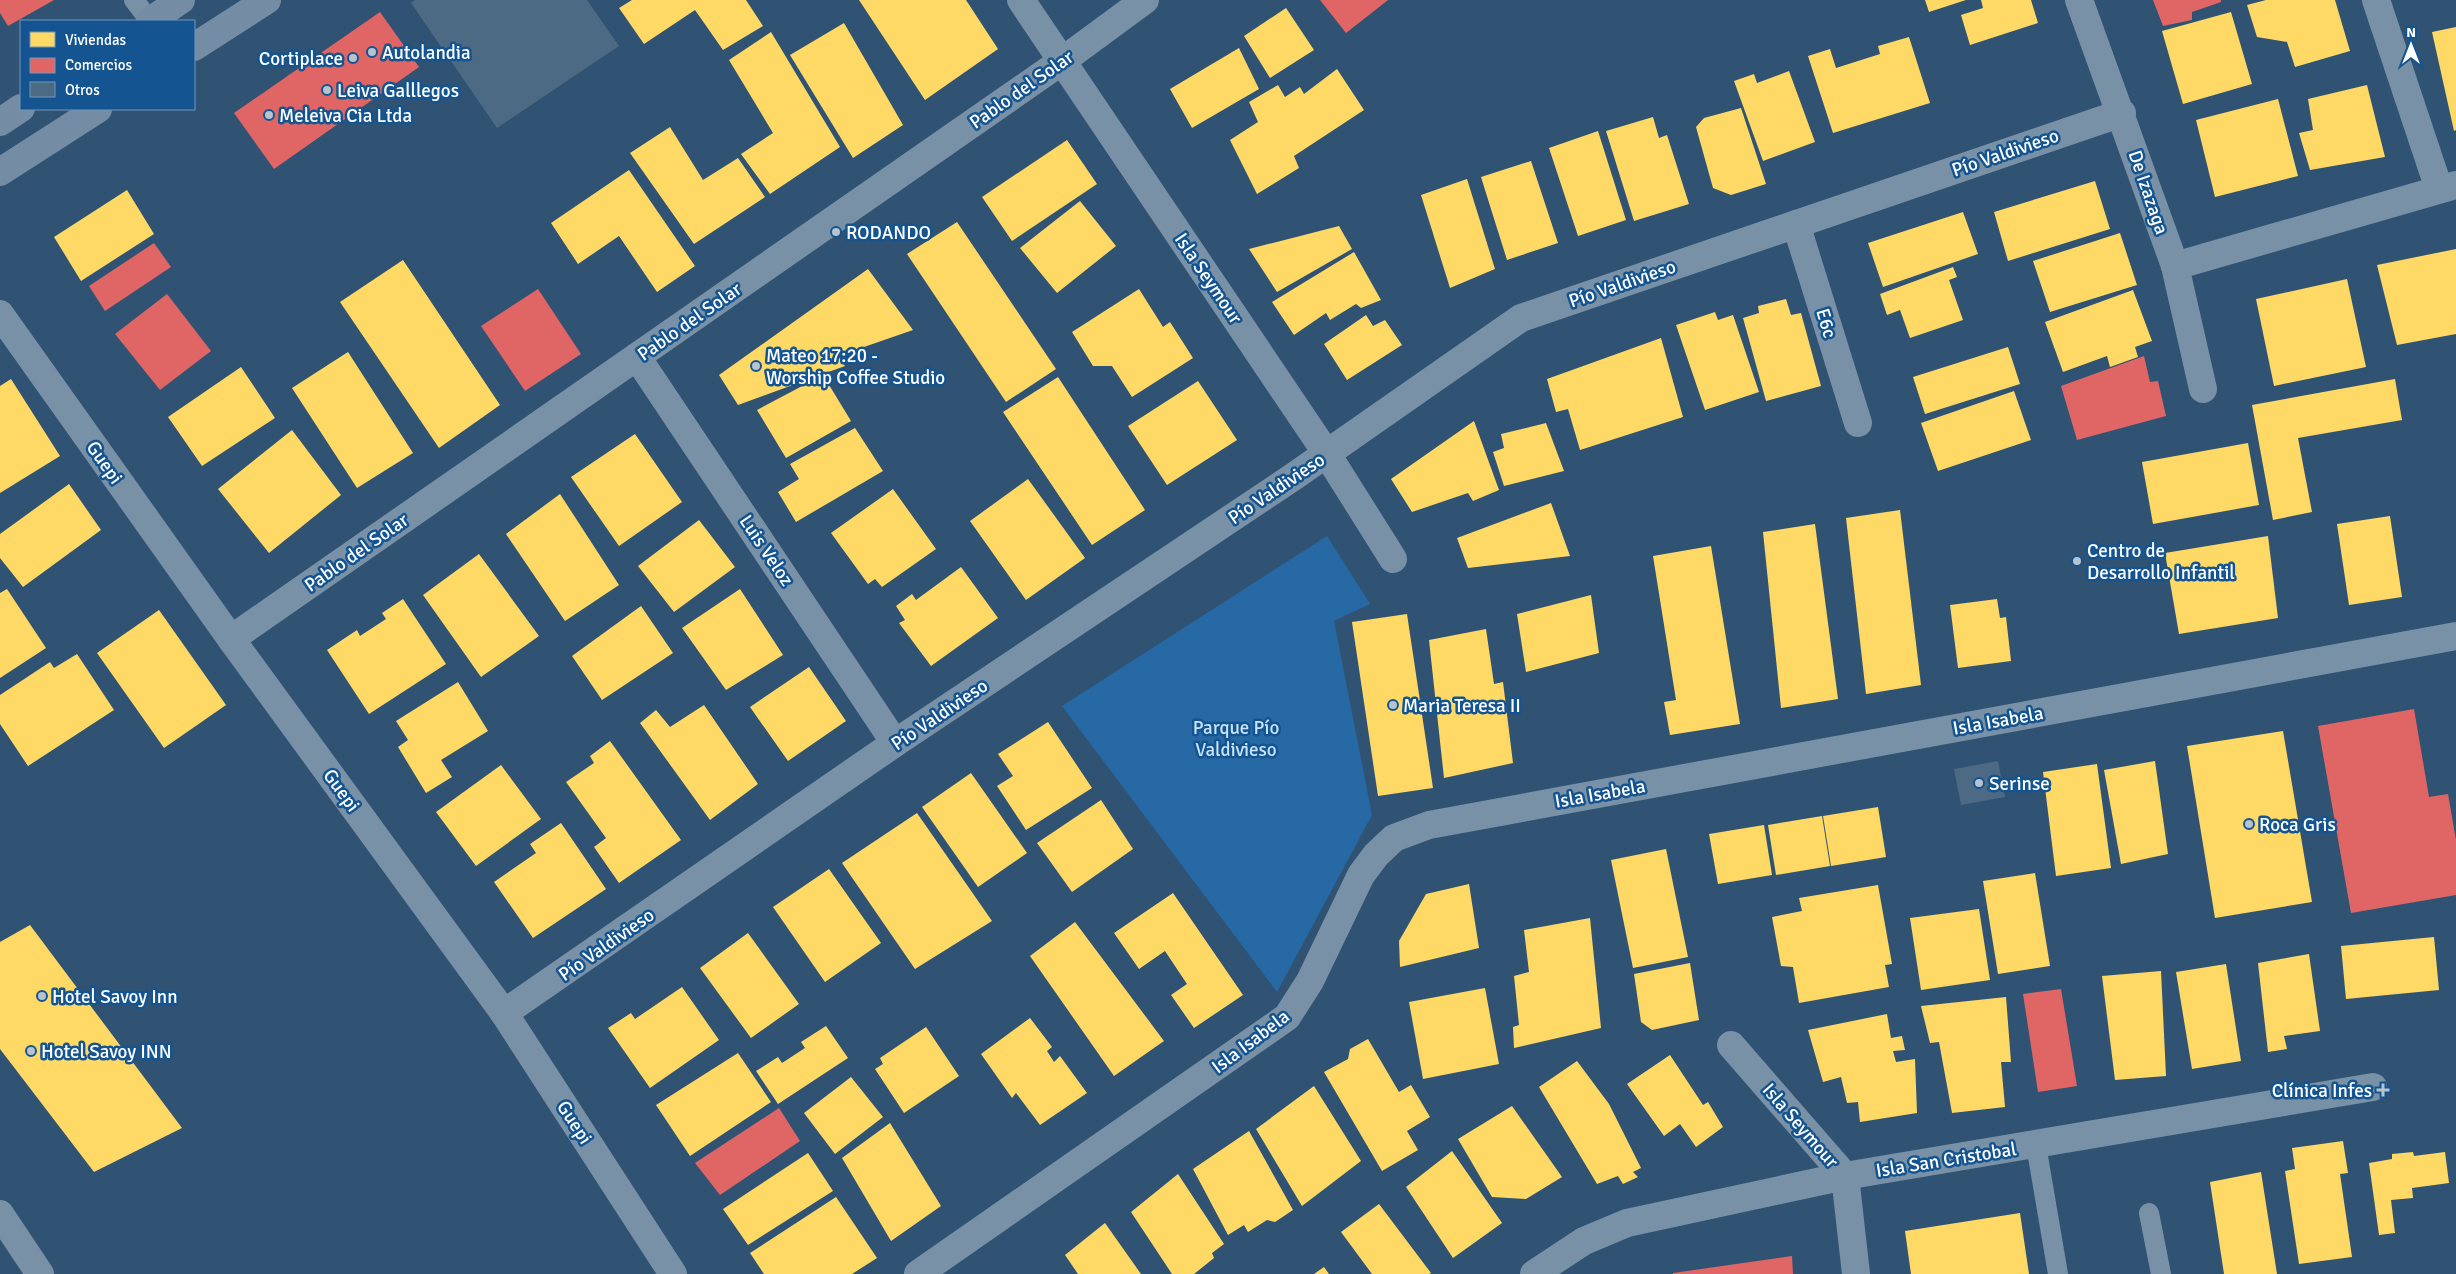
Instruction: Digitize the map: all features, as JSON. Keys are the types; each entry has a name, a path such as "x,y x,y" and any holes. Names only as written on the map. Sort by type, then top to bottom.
{"main road":[{"path":"152,20 182,0"},
{"path":"195,47 268,0"},
{"path":"0,122 20,109"},
{"path":"0,172 96,110"}],"street":[{"name":"Isla Seymour","path":"1021,0 1327,454 1393,559"},
{"name":"Pablo del Solar","path":"231,639 1062,61 1145,0"},
{"name":"De Izazaga","path":"2079,0 2122,113 2175,266 2203,389"},
{"path":"2175,266 2448,187 2376,0"},
{"name":"Pío Valdivieso","path":"504,1014 895,743 1327,454 1521,318 2122,113"},
{"name":"E6c","path":"1796,224 1858,423"},
{"name":"Guepi","path":"0,314 231,639 504,1014 673,1274"},
{"name":"Luis Veloz","path":"637,357 895,743"},
{"name":"Isla Isabela","path":"918,1274 1287,1017 1314,973 1360,875 1376,855 1394,838 1429,825 2456,636"},
{"name":"Isla Seymour","path":"1731,1044 1845,1176 1856,1274"},
{"name":"Isla San Cristobal","path":"1534,1274 1584,1242 1627,1223 1845,1176 2373,1087"},
{"path":"0,1214 40,1274"}],"lane":[{"path":"134,0 149,20"},
{"path":"2036,1145 2058,1274"},
{"path":"2149,1214 2162,1274"}],"green space":[{"name":"Parque Pío Valdivieso","path":"1327,536 1370,604 1334,621 1372,815 1277,992 1062,706"}],"building: Viviendas":[{"path":"632,0 746,0 763,26 723,50 695,10 644,44 619,8"},
{"path":"859,0 966,0 998,49 925,100"},
{"path":"1925,0 1966,0 1929,12"},
{"path":"1981,0 2031,0 2038,23 1970,45 1961,15 1983,8"},
{"path":"2266,0 2335,0 2350,51 2295,67 2287,42 2257,37 2247,5"},
{"path":"1286,8 1314,50 1270,78 1244,36"},
{"path":"2231,12 2252,84 2183,104 2162,31"},
{"path":"844,23 903,125 853,158 790,55"},
{"path":"2456,27 2456,130 2454,131 2432,32"},
{"path":"771,32 840,147 770,194 741,154 773,133 729,60"},
{"path":"1909,37 1930,103 1833,133 1808,56 1830,49 1836,68 1880,54 1878,46"},
{"path":"1239,48 1259,89 1192,128 1170,89"},
{"path":"1337,69 1364,110 1294,156 1299,168 1257,194 1230,140 1258,122 1249,102 1278,85 1285,97 1300,87 1304,94"},
{"path":"1789,71 1815,142 1763,161 1734,81 1754,74 1757,83"},
{"path":"2367,85 2385,157 2310,170 2299,133 2313,130 2308,99"},
{"path":"2278,99 2298,176 2215,197 2196,120"},
{"path":"1741,108 1766,184 1731,195 1713,188 1696,127 1704,118"},
{"path":"1653,117 1659,138 1667,135 1689,204 1634,221 1606,131"},
{"path":"670,127 703,180 738,158 765,197 694,244 630,153"},
{"path":"1598,131 1626,220 1578,236 1549,148"},
{"path":"1067,140 1097,184 1012,241 982,197"},
{"path":"1531,161 1558,243 1507,260 1481,177"},
{"path":"629,170 695,266 657,292 619,236 578,264 551,223"},
{"path":"1467,179 1495,269 1450,288 1421,195"},
{"path":"2095,181 2110,229 2008,261 1994,212"},
{"path":"127,190 154,234 81,281 54,237"},
{"path":"1080,201 1116,246 1057,293 1020,248"},
{"path":"1963,212 1978,254 1883,287 1868,243"},
{"path":"957,222 1056,369 1006,402 907,254"},
{"path":"1339,226 1352,249 1277,292 1249,249"},
{"path":"2120,233 2137,285 2050,312 2033,261"},
{"path":"2456,249 2456,334 2397,345 2377,265"},
{"path":"1354,252 1381,300 1361,308 1356,304 1330,320 1326,313 1294,335 1272,302"},
{"path":"403,260 500,405 439,448 340,302"},
{"path":"1953,267 1957,277 1949,280 1963,320 1910,338 1900,310 1887,315 1880,294"},
{"path":"868,269 913,330 838,356 845,366 738,405 719,375"},
{"path":"2347,279 2366,367 2274,386 2256,299"},
{"path":"1139,289 1163,327 1170,322 1193,358 1132,397 1112,366 1093,366 1072,332"},
{"path":"2133,290 2152,341 2135,347 2138,357 2110,367 2107,356 2063,372 2045,322"},
{"path":"1786,299 1791,315 1801,313 1821,386 1766,401 1743,318 1759,313 1758,306"},
{"path":"1715,312 1718,320 1733,315 1759,392 1705,410 1676,325"},
{"path":"1366,315 1373,326 1385,320 1402,345 1347,380 1324,344"},
{"path":"1661,338 1683,417 1580,450 1568,409 1556,412 1547,379"},
{"path":"2008,347 2020,384 1925,414 1913,377"},
{"path":"348,352 413,453 357,488 292,388"},
{"path":"241,367 275,418 202,466 168,417"},
{"path":"823,375 851,421 786,458 757,410"},
{"path":"1058,377 1145,510 1092,545 1003,412"},
{"path":"11,379 60,456 0,493 0,386"},
{"path":"2395,379 2402,420 2298,438 2312,512 2273,520 2252,405"},
{"path":"1198,381 1237,440 1167,485 1128,426"},
{"path":"2014,391 2031,440 1938,471 1921,423"},
{"path":"1474,421 1499,490 1473,501 1468,493 1412,512 1391,479"},
{"path":"1546,423 1564,471 1504,486 1493,452 1504,448 1501,434"},
{"path":"855,428 883,471 796,522 778,492 799,479 790,464"},
{"path":"292,430 341,495 269,553 218,489"},
{"path":"635,434 682,502 619,546 571,477"},
{"path":"2248,443 2259,505 2153,524 2142,462"},
{"path":"1028,479 1085,558 1026,600 970,521"},
{"path":"69,484 101,530 23,587 0,558 0,534"},
{"path":"893,489 936,549 882,587 875,579 868,584 831,533"},
{"path":"560,494 619,585 565,621 506,534"},
{"path":"1551,503 1570,556 1468,568 1457,538"},
{"path":"1900,510 1921,685 1866,694 1846,518"},
{"path":"2390,516 2402,597 2349,605 2337,524"},
{"path":"699,520 735,567 674,612 638,566"},
{"path":"1815,524 1838,699 1781,708 1763,532"},
{"path":"2268,536 2278,618 2179,634 2165,553"},
{"path":"1711,546 1740,724 1670,735 1664,702 1676,700 1653,556"},
{"path":"479,554 539,636 481,677 423,595"},
{"path":"961,567 998,618 931,666 899,623 905,620 896,606 912,594 916,600"},
{"path":"7,589 46,648 0,678 0,593"},
{"path":"740,589 783,655 726,690 682,628"},
{"path":"1591,595 1599,653 1526,672 1517,614"},
{"path":"403,599 446,664 369,714 327,650 357,630 360,636 386,619 382,613"},
{"path":"1997,599 2000,618 2006,617 2011,661 1958,668 1950,605"},
{"path":"641,606 673,653 602,700 572,656"},
{"path":"159,610 226,705 164,748 97,653"},
{"name":"Maria Teresa II","path":"1407,614 1433,788 1378,796 1352,622"},
{"path":"1486,629 1494,684 1503,682 1513,763 1444,778 1429,640"},
{"path":"77,654 114,710 28,766 0,724 0,695 50,662 54,668"},
{"path":"809,667 846,721 788,761 750,707"},
{"path":"458,682 488,731 441,760 452,777 426,793 398,747 408,740 396,721"},
{"path":"704,705 758,784 710,820 640,723 656,710 670,727"},
{"path":"1048,722 1092,788 1026,830 997,786 1013,776 998,754"},
{"name":"Roca Gris","path":"2283,731 2312,902 2215,918 2187,746"},
{"path":"610,741 681,840 619,883 594,847 606,838 566,782 594,763 590,756"},
{"path":"2155,761 2168,854 2121,864 2104,770"},
{"path":"2097,764 2111,868 2056,876 2043,772"},
{"path":"501,765 541,819 476,866 436,812"},
{"path":"971,773 1027,853 978,887 922,807"},
{"path":"1101,800 1133,849 1072,892 1037,843"},
{"path":"1878,807 1886,857 1831,866 1823,816"},
{"path":"917,813 992,921 915,969 842,863"},
{"path":"1822,816 1830,866 1776,875 1768,825"},
{"path":"561,823 606,889 533,938 494,882 536,853 530,844"},
{"path":"1764,825 1772,875 1718,884 1709,834"},
{"path":"1666,849 1688,957 1633,968 1611,860"},
{"path":"829,869 881,943 825,982 773,907"},
{"path":"2035,873 2050,966 1998,974 1983,881"},
{"path":"1469,884 1479,948 1400,967 1399,941 1426,894"},
{"path":"1878,885 1892,964 1885,965 1889,987 1799,1003 1793,967 1781,966 1772,917 1802,911 1799,898"},
{"path":"1173,893 1243,995 1194,1028 1171,995 1187,984 1165,951 1139,969 1114,933"},
{"path":"1979,909 1990,980 1921,990 1910,918"},
{"path":"1590,918 1601,1028 1514,1048 1513,1027 1519,1025 1514,976 1529,972 1524,930"},
{"path":"1075,922 1164,1041 1114,1076 1030,956"},
{"name":"Hotel Savoy Inn","path":"30,925 182,1128 94,1172 0,1049 0,942"},
{"path":"748,933 799,1004 751,1038 700,968"},
{"path":"2434,937 2439,990 2346,999 2341,946"},
{"path":"2309,954 2320,1031 2284,1036 2287,1049 2268,1052 2258,963"},
{"path":"1690,963 1699,1020 1652,1030 1641,1022 1634,974"},
{"path":"2226,964 2241,1061 2192,1069 2176,972"},
{"path":"2161,971 2166,1076 2115,1080 2102,976"},
{"path":"682,987 719,1040 650,1088 608,1028 631,1013 635,1019"},
{"path":"1485,988 1499,1064 1423,1079 1409,1002"},
{"path":"2006,997 2011,1062 2001,1062 2005,1107 1952,1113 1939,1042 1930,1043 1921,1006"},
{"path":"1887,1014 1891,1038 1902,1036 1905,1050 1893,1051 1896,1062 1915,1059 1917,1113 1860,1122 1858,1102 1847,1103 1841,1077 1823,1082 1808,1030"},
{"path":"1030,1018 1052,1047 1047,1051 1054,1062 1060,1056 1087,1093 1040,1125 1016,1093 1012,1098 981,1054"},
{"path":"826,1026 848,1058 778,1104 756,1071 778,1057 782,1063 805,1048 801,1042"},
{"path":"926,1027 959,1076 904,1113 875,1069 883,1064 880,1058"},
{"path":"1368,1039 1399,1092 1411,1085 1430,1117 1407,1131 1418,1150 1382,1171 1324,1072 1348,1059 1350,1049"},
{"path":"738,1053 771,1102 690,1156 656,1105"},
{"path":"1670,1055 1703,1105 1708,1102 1723,1127 1696,1147 1680,1124 1664,1136 1627,1084"},
{"path":"1577,1061 1609,1104 1641,1168 1633,1172 1638,1177 1623,1184 1618,1176 1597,1184 1539,1087"},
{"path":"851,1077 883,1117 835,1154 804,1113"},
{"path":"1314,1086 1361,1161 1302,1206 1256,1129"},
{"path":"1512,1106 1562,1177 1526,1199 1492,1197 1458,1139"},
{"path":"890,1123 941,1206 891,1241 842,1158"},
{"path":"1249,1131 1293,1210 1275,1222 1267,1220 1248,1232 1244,1225 1228,1235 1193,1169"},
{"path":"2343,1141 2348,1173 2340,1174 2352,1257 2299,1264 2285,1171 2295,1169 2292,1148"},
{"path":"1452,1151 1502,1223 1453,1258 1406,1187"},
{"path":"2413,1152 2414,1156 2445,1152 2449,1183 2412,1188 2413,1198 2391,1200 2395,1233 2379,1235 2369,1163 2392,1159 2392,1154"},
{"path":"808,1153 833,1191 748,1245 723,1209"},
{"path":"2261,1172 2277,1274 2224,1274 2210,1182"},
{"path":"1178,1174 1224,1244 1212,1253 1214,1258 1194,1274 1172,1274 1131,1212"},
{"path":"836,1197 877,1258 852,1274 764,1274 750,1253"},
{"path":"1379,1204 1431,1273 1372,1274 1341,1232"},
{"path":"2020,1213 2029,1274 1911,1274 1905,1231"},
{"path":"1105,1223 1141,1274 1078,1274 1065,1255"},
{"path":"1324,1267 1329,1274 1314,1274"}],"building: Comercios":[{"path":"0,0 54,0 8,26 0,13"},
{"path":"1320,0 1388,0 1346,33"},
{"path":"2153,0 2221,0 2221,2 2192,12 2192,20 2163,26"},
{"name":"Leiva Galllegos","path":"380,12 419,67 274,169 234,113"},
{"path":"154,243 171,267 105,311 89,286"},
{"path":"538,289 581,354 525,391 481,326"},
{"path":"167,294 211,351 160,390 115,334"},
{"path":"2144,356 2150,382 2158,381 2166,416 2077,440 2061,386"},
{"path":"2414,709 2429,797 2448,794 2456,840 2456,895 2351,913 2318,726"},
{"path":"2061,989 2077,1086 2038,1092 2023,994"},
{"path":"779,1108 800,1141 720,1195 695,1163"},
{"path":"1792,1256 1793,1274 1673,1274 1673,1273"}],"building: Otros":[{"path":"415,0 587,0 619,46 497,128 411,3"},
{"name":"Serinse","path":"1998,761 2005,797 1961,805 1954,769"}],"place":[{"name":"Autolandia","path":"372,52"},
{"name":"Cortiplace","path":"353,58"},
{"name":"Leiva Galllegos","path":"327,90"},
{"name":"Meleiva Cia Ltda","path":"269,115"},
{"name":"RODANDO","path":"836,232"},
{"name":"Mateo 17:20 - Worship Coffee Studio","path":"756,366"},
{"name":"Centro de Desarrollo Infantil","path":"2077,561"},
{"name":"Maria Teresa II","path":"1393,705"},
{"name":"Serinse","path":"1979,783"},
{"name":"Roca Gris","path":"2249,824"},
{"name":"Hotel Savoy Inn","path":"42,996"},
{"name":"Hotel Savoy INN","path":"31,1051"},
{"name":"Clínica Infes","path":"2383,1090"}]}
